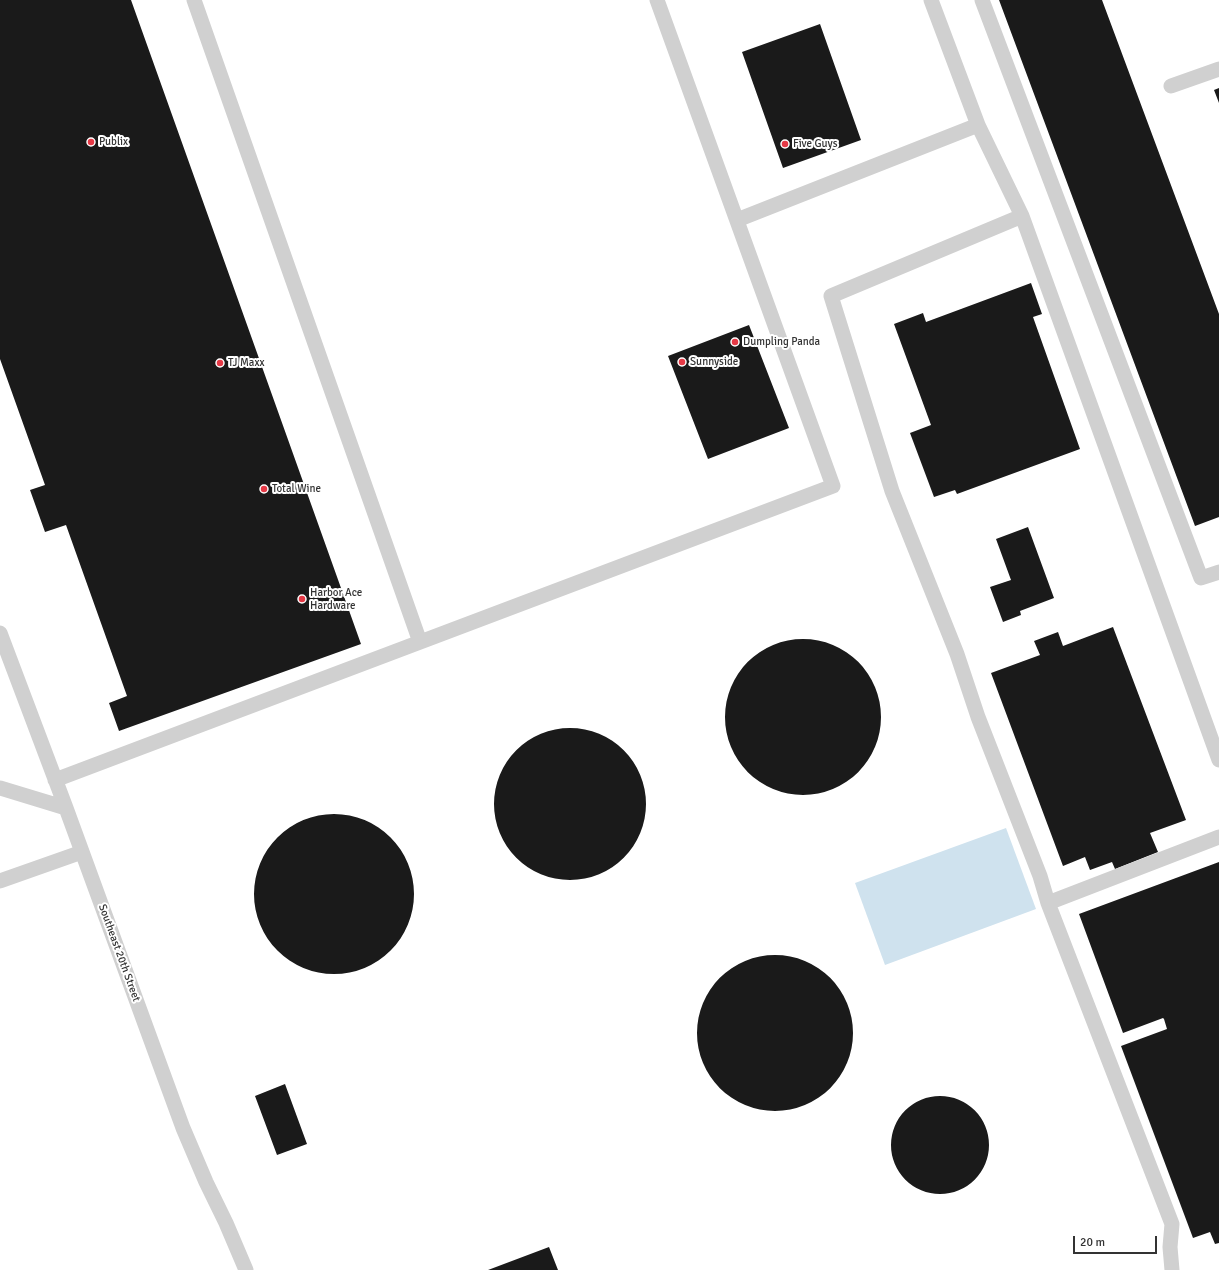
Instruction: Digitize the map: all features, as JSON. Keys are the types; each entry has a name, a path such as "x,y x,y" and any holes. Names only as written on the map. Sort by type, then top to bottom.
{"lane":[{"path":"194,0 420,642"},
{"path":"55,780 833,486 657,0"},
{"path":"931,0 978,125 1022,216 1219,760"},
{"path":"982,0 1201,578 1219,572"},
{"path":"1171,86 1219,68"},
{"path":"737,220 978,125"},
{"path":"1022,216 831,296 892,491 957,654 978,717 1040,876 1048,903 1172,1224 1170,1247 1172,1270"},
{"name":"Southeast 20th Street","path":"0,633 66,808 183,1128 246,1270"},
{"path":"0,788 66,808"},
{"path":"1048,903 1219,837"},
{"path":"0,881 82,852"}],"water":[{"path":"1006,828 1036,909 885,965 855,883"}],"building":[{"path":"0,0 131,0 361,644 119,731 109,703 127,696 66,525 45,532 30,490 45,485 0,359"},
{"path":"999,0 1102,0 1219,314 1219,517 1195,526"},
{"path":"820,24 861,140 783,168 742,52"},
{"path":"1219,88 1219,103 1214,90"},
{"path":"1031,283 1042,314 1033,317 1080,449 957,494 955,490 934,497 910,433 931,425 894,324 923,313 926,322"},
{"path":"749,325 789,428 708,459 668,356"},
{"path":"1028,527 1054,598 1020,611 1021,615 1003,622 990,587 1011,580 996,539"},
{"path":"1113,627 1186,820 1150,833 1158,852 1115,869 1112,862 1090,870 1085,857 1063,866 991,673 1040,655 1034,641 1058,632 1063,646"},
{"path":"795,639 811,639 826,642 840,648 853,656 864,667 878,694 881,717 880,732 872,754 864,767 853,778 826,792 811,795 795,795 780,792 766,786 753,778 742,767 728,740 725,725 725,709 728,694 734,680 742,667 753,656 780,642"},
{"path":"577,728 599,733 624,750 641,775 645,789 645,819 641,833 624,858 599,875 585,879 563,880 541,875 522,863 511,852 499,833 495,819 494,797 499,775 511,756 522,745 541,733 555,729"},
{"path":"334,814 364,820 384,832 396,844 408,864 414,894 408,924 396,944 384,956 364,968 334,974 304,968 284,956 272,944 260,924 254,894 260,864 272,844 284,832 304,820"},
{"path":"1219,862 1219,1243 1215,1244 1210,1232 1193,1238 1121,1046 1167,1029 1164,1019 1163,1018 1123,1033 1079,914"},
{"path":"767,955 783,955 798,958 812,964 825,972 836,983 850,1010 853,1033 852,1048 844,1070 836,1083 825,1094 798,1108 783,1111 767,1111 752,1108 738,1102 725,1094 714,1083 700,1056 697,1041 697,1025 700,1010 706,996 714,983 725,972 752,958"},
{"path":"285,1084 307,1144 277,1155 255,1096"},
{"path":"930,1096 950,1096 959,1099 975,1110 986,1126 989,1135 989,1155 986,1164 975,1180 959,1191 950,1194 930,1194 913,1186 905,1180 899,1172 891,1155 891,1135 899,1118 905,1110 913,1104"},
{"path":"549,1247 558,1270 488,1270"}],"place":[{"name":"Publix","path":"91,142"},
{"name":"Five Guys","path":"785,144"},
{"name":"Dumpling Panda","path":"735,342"},
{"name":"Sunnyside","path":"682,362"},
{"name":"TJ Maxx","path":"220,363"},
{"name":"Total Wine","path":"264,489"},
{"name":"Harbor Ace Hardware","path":"302,599"}]}
